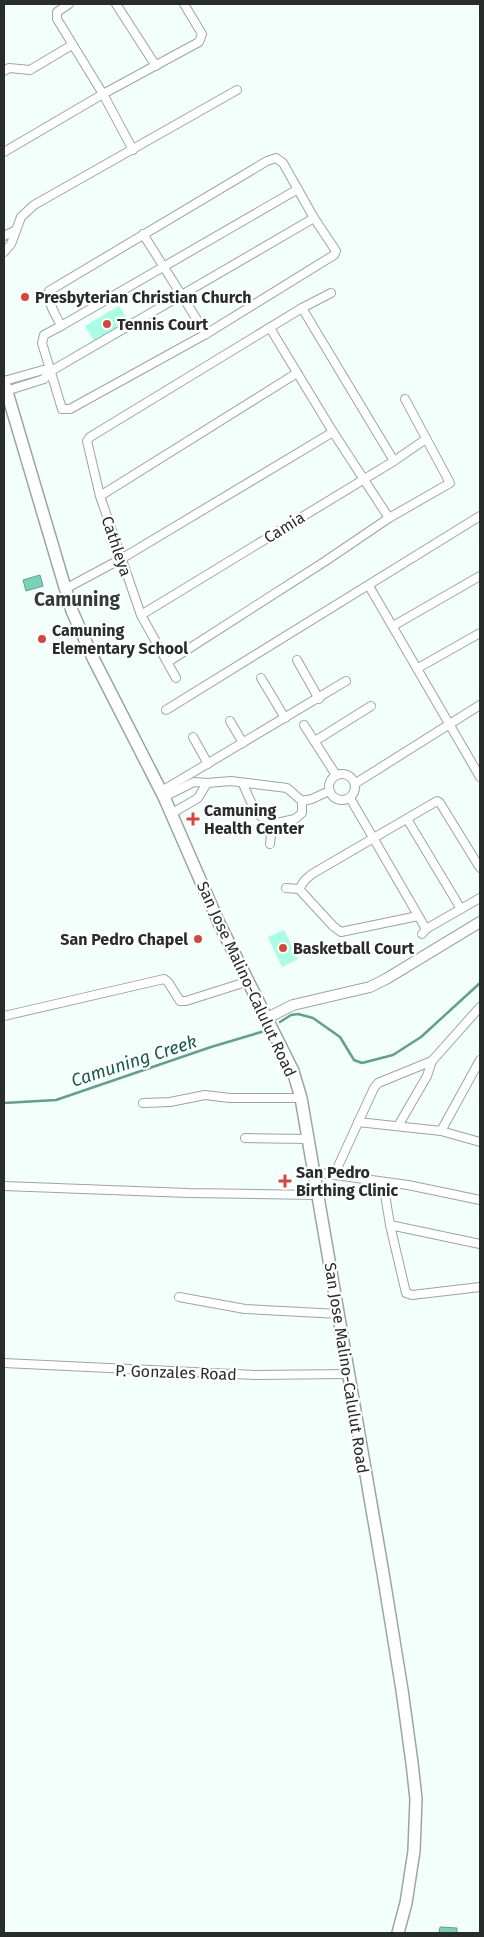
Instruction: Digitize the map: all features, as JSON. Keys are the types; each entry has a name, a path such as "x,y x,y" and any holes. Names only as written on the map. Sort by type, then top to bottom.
{"main road":[{"name":"San Jose Malino-Calulut Road","path":"5,385 65,589 84,640 162,795 219,923 293,1071 301,1098 402,1690 416,1799 413,1859 406,1902 398,1933"}],"street":[{"path":"70,4 59,9 56,14 57,19 103,94 133,150"},
{"path":"116,4 156,66"},
{"path":"4,152 103,94 199,42 202,37 200,30 184,4"},
{"path":"4,71 9,68 30,70 72,45"},
{"path":"4,252 11,244 21,217 34,205 238,90"},
{"path":"62,326 50,301 49,291 273,158 283,163 298,189 314,218 336,251 334,255 206,334 67,410 62,409 61,406 42,343 44,335 62,326 162,266 298,189"},
{"path":"5,385 29,384 44,379 52,371 314,218"},
{"path":"4,236 14,232"},
{"path":"143,234 206,334"},
{"path":"331,293 270,328 333,432 389,518"},
{"path":"302,308 394,461"},
{"name":"Cathleya","path":"176,678 141,615 100,496 87,444 90,437 270,328"},
{"path":"5,385 25,375 43,370 52,371"},
{"path":"100,496 297,373"},
{"path":"25,375 29,384"},
{"path":"168,662 389,518 450,483 405,399"},
{"path":"65,589 121,559 333,432"},
{"name":"Camia","path":"141,615 394,461 426,439"},
{"path":"166,710 480,516"},
{"path":"393,626 480,576"},
{"path":"369,586 479,774"},
{"path":"418,668 480,633"},
{"path":"297,660 319,699"},
{"path":"261,678 285,718"},
{"path":"162,795 208,764 346,682"},
{"path":"356,783 480,705"},
{"path":"315,741 371,706"},
{"path":"230,721 243,743"},
{"path":"304,725 336,775"},
{"path":"193,736 208,764"},
{"path":"336,775 349,775 356,783 355,792 350,798 338,799 329,791 331,780 336,775"},
{"path":"162,795 194,782 231,781 243,784 270,784 287,788 302,801 302,813 294,819 272,824 264,820 256,812 243,784"},
{"path":"171,814 198,798 207,783"},
{"path":"302,801 312,799 329,791"},
{"path":"350,798 418,916 424,932 480,898"},
{"path":"299,889 312,874 373,840 434,802 440,803 480,868"},
{"path":"407,819 461,909"},
{"path":"270,844 272,824"},
{"path":"286,888 299,889 333,926 341,932 418,916"},
{"path":"267,1018 292,1005 370,987 480,922"},
{"path":"4,1016 164,979 180,1001 186,1001 249,981"},
{"path":"398,1126 427,1076 432,1061 480,1007"},
{"path":"441,1132 480,1060"},
{"path":"334,1175 378,1083 432,1061"},
{"path":"143,1103 170,1102 205,1095 230,1098 301,1098"},
{"path":"358,1122 441,1132 480,1142"},
{"path":"245,1138 308,1139"},
{"path":"313,1172 408,1185 480,1200"},
{"path":"383,1182 390,1225 406,1293 412,1295 480,1287"},
{"path":"4,1186 188,1193 317,1195"},
{"path":"390,1225 480,1244"},
{"path":"178,1297 245,1309 339,1314"},
{"name":"P. Gonzales Road","path":"4,1363 255,1376 348,1374"}],"shaded area":[{"name":"Tennis Court","path":"119,306 129,322 95,342 85,326"},
{"path":"40,575 43,586 26,591 23,580"},
{"name":"Basketball Court","path":"284,930 298,959 282,967 268,937"},
{"path":"440,1927 457,1928 457,1933 439,1933"}],"waterway":[{"name":"Camuning Creek","path":"280,1022 291,1015 298,1014 313,1018 340,1037 354,1060 362,1063 393,1055 421,1037 480,983"},
{"name":"Camuning Creek","path":"4,1103 56,1100 211,1047 268,1030"}],"place":[{"name":"Presbyterian Christian Church","path":"25,297"},
{"name":"Tennis Court","path":"107,324"},
{"name":"Camuning Elementary School","path":"42,639"},
{"name":"Camuning Health Center","path":"193,819"},
{"name":"San Pedro Chapel","path":"198,939"},
{"name":"Basketball Court","path":"283,948"},
{"name":"San Pedro Birthing Clinic","path":"285,1181"}],"district":[{"name":"Camuning","path":"77,599"}]}
